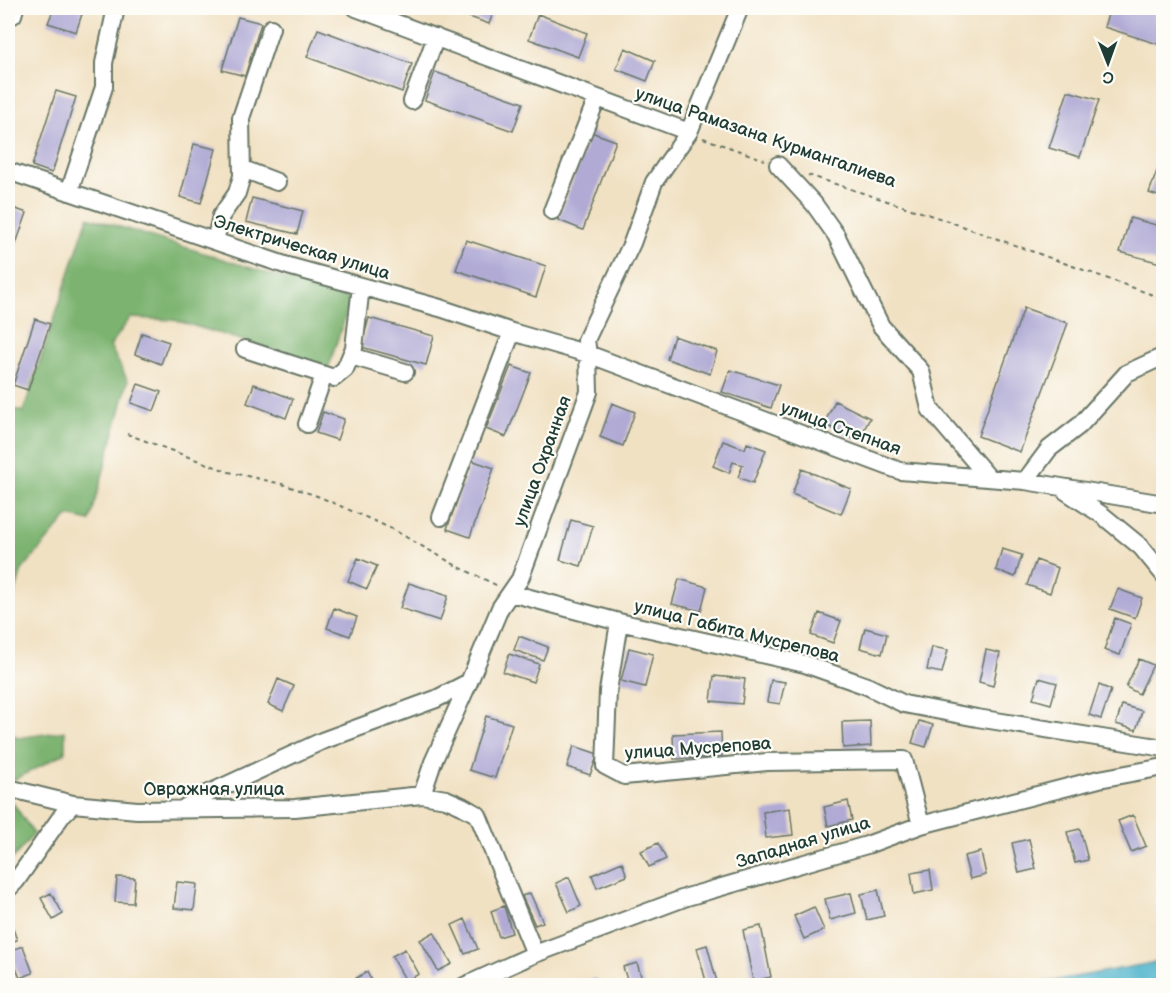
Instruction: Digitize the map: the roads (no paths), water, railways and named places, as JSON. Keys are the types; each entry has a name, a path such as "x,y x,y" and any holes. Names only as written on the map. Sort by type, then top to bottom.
{"street":[{"path":"8,14 13,15 15,8"},
{"path":"69,192 104,87 104,63 116,8"},
{"name":"улица Рамазана Курмангалиева","path":"356,8 689,132"},
{"name":"улица Охранная","path":"422,795 433,762 500,608 520,579 588,392 586,340 632,243 654,182 689,132 740,8"},
{"path":"215,241 221,216 237,194 243,176 241,118 271,28"},
{"path":"412,101 436,37"},
{"path":"552,211 597,98"},
{"path":"778,165 814,204 836,235 881,326 921,371 930,409 988,477"},
{"path":"243,169 277,182"},
{"name":"Электрическая улица","path":"8,171 288,266 440,308 588,354"},
{"path":"245,349 334,378 345,369 354,348 361,286"},
{"path":"441,518 512,332"},
{"name":"улица Степная","path":"588,354 900,471 1025,481 1164,504"},
{"path":"351,356 405,372"},
{"path":"1025,481 1049,449 1080,425 1127,373 1164,356"},
{"path":"308,424 324,375"},
{"path":"1059,487 1102,515 1141,547 1164,575"},
{"name":"улица Габита Мусрепова","path":"511,593 619,622 805,664 867,686 904,704 1164,748"},
{"name":"улица Мусрепова","path":"619,622 608,691 605,766 624,776 767,762 904,760 921,825"},
{"path":"184,809 205,795 322,741 436,699 469,682"},
{"name":"Западная улица","path":"464,986 535,954 687,897 867,845 921,825 1099,779 1164,767"},
{"name":"Овражная улица","path":"8,788 73,804 137,810 295,808 422,795 446,799 478,815 535,954"},
{"path":"8,889 63,814 73,804"}],"water":[{"path":"1163,961 1163,985 1031,985"}]}
